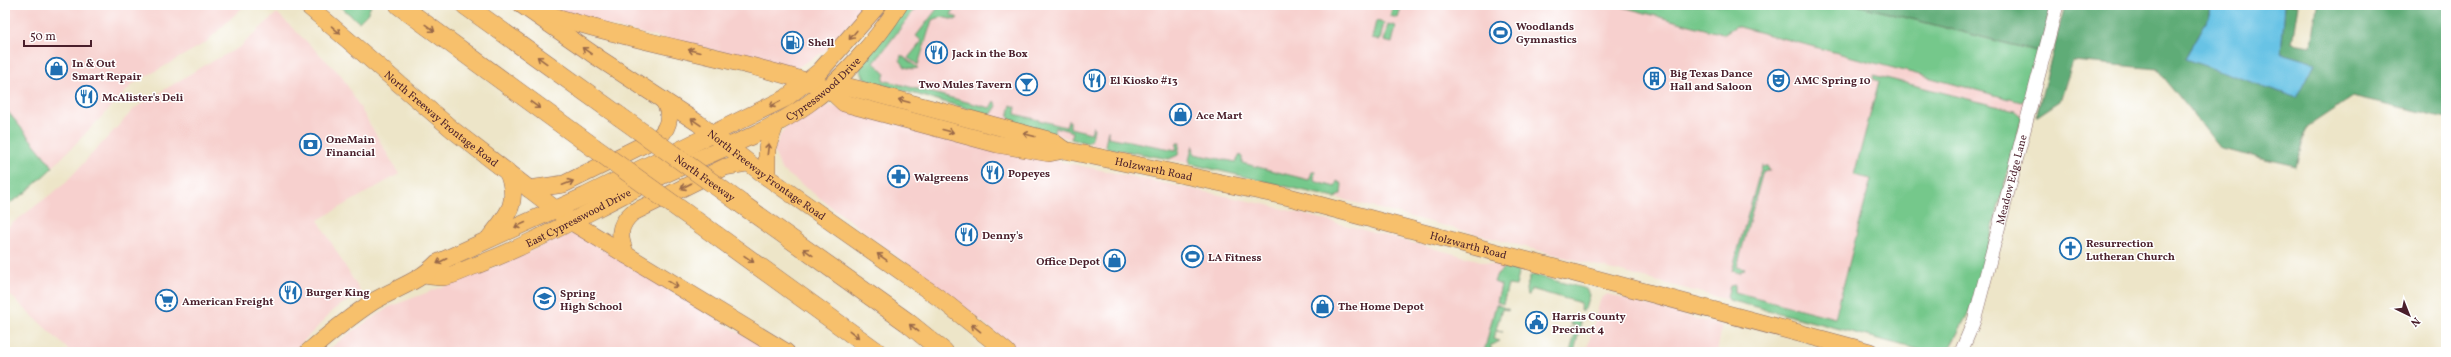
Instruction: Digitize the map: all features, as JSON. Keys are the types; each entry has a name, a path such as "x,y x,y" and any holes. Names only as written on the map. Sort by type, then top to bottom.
{"highway":[{"path":"399,5 877,352"},
{"name":"North Freeway","path":"464,5 907,322 944,352"}],"main road":[{"name":"North Freeway Frontage Road","path":"307,5 453,130 572,222 786,352"},
{"name":"North Freeway Frontage Road","path":"522,5 714,135 767,177 942,300 1007,352"},
{"name":"Holzwarth Road","path":"522,5 577,24 697,52 828,88 849,87 869,92 1052,141 1064,150"},
{"name":"Cypresswood Drive","path":"714,135 786,98 837,53 878,5"},
{"name":"Cypresswood Drive","path":"726,146 776,123 808,104 828,88 855,61 899,5"},
{"path":"855,61 858,77 869,92"},
{"name":"Holzwarth Road","path":"828,88 844,103 997,144 1049,153 1064,150 1289,197 1870,352"},
{"path":"529,189 552,187 569,182 659,137 668,122 668,111 663,100"},
{"path":"767,177 767,148 776,123"},
{"name":"East Cypresswood Drive","path":"308,352 371,304 425,275 437,263 714,135"},
{"name":"East Cypresswood Drive","path":"425,275 444,277 495,258 572,222 607,202 726,146"},
{"path":"626,255 621,242 620,231 624,220 632,213 725,167 748,163"},
{"path":"488,239 506,217 513,202 512,183 506,171"}],"street":[{"name":"Meadow Edge Lane","path":"1961,352 1974,321 2057,5"}],"shaded area":[{"path":"5,5 245,5 205,43 133,84 53,167 5,108"},
{"path":"544,5 866,5 824,52 794,69 562,15"},
{"path":"905,5 1857,5 2040,52 1973,304 1950,350 1947,352 1928,352 1330,196 1219,169 1108,148 1063,137 868,81 861,73"},
{"path":"277,13 341,75 399,174 318,220 361,293 337,307 293,352 71,352 5,290 5,229 63,185 135,108 198,69 240,47"},
{"path":"829,105 981,145 1268,205 1508,268 1487,352 1020,352 933,283 781,169 774,151 780,135 786,126 813,109"},
{"name":"Spring High School","path":"576,233 771,352 326,352 344,337 389,307 487,270 563,236"},
{"path":"1607,294 1722,326 1717,352 1586,352 1600,301 1602,297"}],"green space":[{"path":"338,5 371,6 367,14 359,22"},
{"path":"905,5 918,5 874,63 885,73 883,80 990,108 994,101 997,106 991,115 875,83 864,78 859,67"},
{"path":"940,5 956,5 951,15 958,18 955,20 941,17 932,20 918,65 908,58 922,41 916,36"},
{"path":"1393,5 1402,5 1398,18 1390,16"},
{"path":"1621,5 1857,5 2040,52 2028,99 2021,102 1736,26 1723,34 1623,7"},
{"path":"1857,5 2052,5 2040,52"},
{"path":"2065,5 2211,5 2210,15 2185,59 2281,53 2285,5 2298,5 2292,43 2312,46 2317,5 2446,5 2446,119 2352,97 2307,127 2296,166 2221,149 2157,69 2073,61 2060,101 2036,117"},
{"path":"1376,21 1384,23 1380,40 1372,38"},
{"path":"1388,24 1396,26 1392,43 1384,41"},
{"path":"901,55 918,68 913,69 905,67 900,60"},
{"path":"1874,75 2015,111 2022,117 1973,304 1948,351 1943,349 1941,352 1928,352 1729,300 1727,296 1730,286 1735,285 1735,292 1835,318 1871,179 1854,175 1879,81 1873,79"},
{"path":"1011,105 1016,107 1015,114 1066,127 1068,121 1070,121 1070,128 1091,133 1093,126 1094,129 1092,139 1087,143 1071,139 1073,132 1055,127 1054,134 1011,120 1008,117"},
{"path":"5,108 53,167 24,194 5,206"},
{"path":"1108,130 1108,137 1176,150 1177,143 1180,143 1178,155 1169,159 1108,148 1105,146"},
{"path":"1193,145 1194,154 1236,162 1240,155 1242,157 1242,163 1309,180 1312,172 1315,172 1314,181 1335,187 1337,181 1342,184 1341,194 1335,198 1191,164 1189,160"},
{"path":"1762,165 1767,166 1770,171 1763,171 1737,267 1745,269 1739,273 1732,271"},
{"path":"1505,267 1517,270 1519,274 1516,286 1508,285 1503,304 1497,302 1501,285 1494,282 1497,274"},
{"path":"1534,275 1586,289 1589,295 1585,309 1580,311 1581,303 1531,289 1529,295 1527,295 1526,289 1530,276"},
{"path":"1496,304 1509,310 1502,309 1496,329 1503,332 1496,331 1493,339 1500,341 1490,346 1493,352 1484,352"},
{"path":"1573,319 1581,323 1574,352 1570,352 1576,330 1569,328 1576,329 1577,326 1570,324"}],"water":[{"path":"2211,5 2285,5 2281,53 2315,63 2297,98 2185,59 2210,15"}],"place":[{"name":"Woodlands Gymnastics","path":"1500,32"},
{"name":"Shell","path":"793,42"},
{"name":"Jack in the Box","path":"936,53"},
{"name":"In & Out Smart Repair","path":"57,69"},
{"name":"Big Texas Dance Hall and Saloon","path":"1655,79"},
{"name":"El Kiosko #13","path":"1094,80"},
{"name":"AMC Spring 10","path":"1778,80"},
{"name":"Two Mules Tavern","path":"1027,84"},
{"name":"McAlister's Deli","path":"86,97"},
{"name":"Ace Mart","path":"1180,115"},
{"name":"OneMain Financial","path":"311,145"},
{"name":"Popeyes","path":"992,173"},
{"name":"Walgreens","path":"898,177"},
{"name":"Denny's","path":"967,235"},
{"name":"Resurrection Lutheran Church","path":"2071,249"},
{"name":"LA Fitness","path":"1192,257"},
{"name":"Office Depot","path":"1115,261"},
{"name":"Burger King","path":"291,292"},
{"name":"Spring High School","path":"545,299"},
{"name":"American Freight","path":"166,301"},
{"name":"The Home Depot","path":"1322,306"},
{"name":"Harris County Precinct 4","path":"1536,322"}]}
